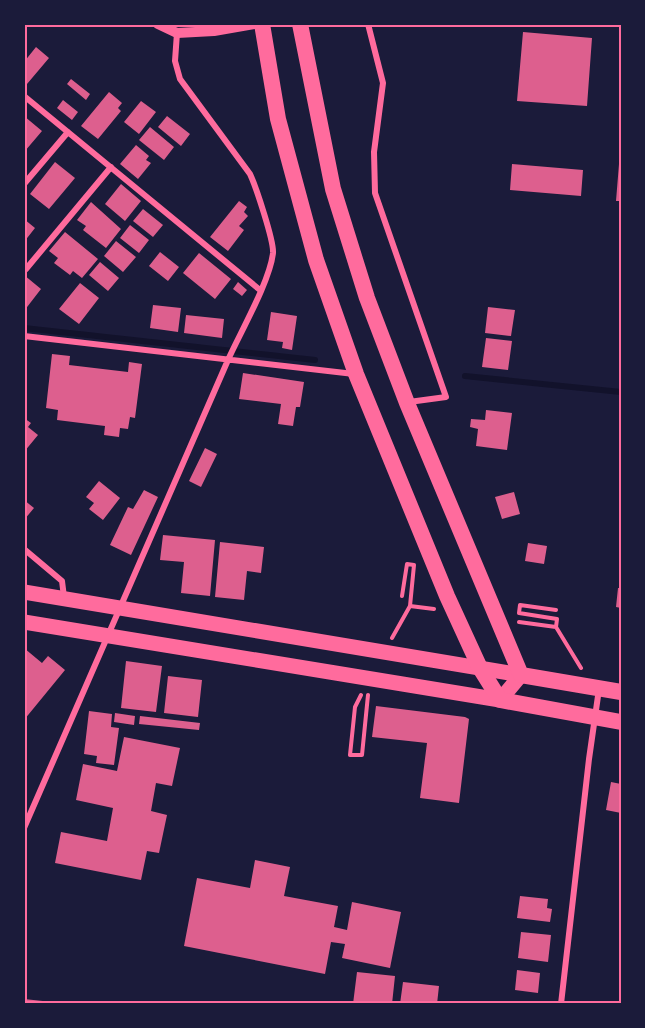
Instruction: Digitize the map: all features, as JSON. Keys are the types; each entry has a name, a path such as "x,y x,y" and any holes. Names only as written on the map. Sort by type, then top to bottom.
{"highway":[{"path":"262,24 279,119 316,260 356,374 447,596 480,668 500,700 621,722"},
{"path":"300,24 333,189 367,298 407,403 521,675 621,692"}],"main road":[{"path":"24,592 521,675"},
{"path":"24,622 500,700 521,675"}],"street":[{"path":"158,24 177,33 214,31 254,24"},
{"path":"368,24 383,83 374,152 375,193 446,398 407,403"},
{"path":"24,828 270,267 274,251 256,187 250,174 180,79 174,61 177,33"},
{"path":"24,96 260,290"},
{"path":"24,184 68,132"},
{"path":"26,269 111,167"},
{"path":"24,336 356,374"},
{"path":"24,549 62,582 65,599"},
{"path":"561,1004 588,759 600,688"}],"path":[{"path":"402,596 407,564 414,565 410,606"},
{"path":"556,610 520,605 519,613 557,619 556,627"},
{"path":"366,716 368,694"}],"building":[{"path":"523,32 592,38 587,106 517,101"},
{"path":"36,47 49,58 27,84 24,81 24,62"},
{"path":"71,79 90,94 86,100 67,84"},
{"path":"109,92 122,103 118,108 121,111 98,139 81,126"},
{"path":"63,100 78,112 72,120 57,108"},
{"path":"141,101 156,112 139,134 124,122"},
{"path":"24,116 42,131 25,151 24,150"},
{"path":"167,116 190,134 181,146 158,127"},
{"path":"150,127 174,147 164,160 139,140"},
{"path":"136,145 149,156 146,160 151,163 138,179 120,164"},
{"path":"55,162 75,178 49,209 30,194"},
{"path":"512,164 583,170 581,196 510,190"},
{"path":"619,164 621,164 621,201 616,201"},
{"path":"121,184 141,201 125,221 105,204"},
{"path":"239,201 247,207 244,212 248,216 239,226 244,230 228,251 210,237"},
{"path":"91,202 121,229 106,248 83,230 86,226 77,220"},
{"path":"143,209 163,225 153,237 133,221"},
{"path":"24,219 35,228 24,242"},
{"path":"130,225 149,240 139,253 120,238"},
{"path":"65,232 98,259 82,278 73,271 70,275 54,263 58,258 49,251"},
{"path":"116,241 136,257 123,272 104,256"},
{"path":"160,252 179,267 168,281 149,266"},
{"path":"199,253 231,279 215,299 183,273"},
{"path":"100,262 119,278 108,291 89,275"},
{"path":"24,275 41,289 24,311"},
{"path":"238,282 247,290 242,296 233,289"},
{"path":"80,283 99,298 79,324 59,309"},
{"path":"153,305 181,308 178,332 150,328"},
{"path":"488,307 515,310 511,336 485,333"},
{"path":"271,312 297,316 292,350 282,348 283,342 267,340"},
{"path":"186,315 224,319 222,338 184,333"},
{"path":"486,338 512,341 508,370 482,367"},
{"path":"52,354 70,356 69,365 128,372 129,362 142,364 135,418 130,417 128,429 120,428 119,437 104,435 105,426 57,420 58,410 46,408"},
{"path":"243,373 304,382 300,407 296,407 293,426 278,424 281,404 239,399"},
{"path":"486,410 512,413 507,450 476,446 478,429 470,427 471,419 485,420"},
{"path":"24,418 31,423 28,427 38,435 24,452"},
{"path":"205,448 217,454 201,487 189,481"},
{"path":"99,481 120,498 103,520 89,509 94,503 86,497"},
{"path":"144,490 158,497 131,555 110,545 128,507 133,509"},
{"path":"514,492 520,514 502,519 495,497"},
{"path":"24,500 34,508 24,520"},
{"path":"163,535 215,540 210,596 181,593 184,562 160,560"},
{"path":"220,542 264,547 261,573 247,571 244,600 215,597"},
{"path":"528,543 547,546 544,564 525,561"},
{"path":"618,588 621,588 621,608 616,607"},
{"path":"24,648 42,663 48,656 65,670 24,720"},
{"path":"126,661 162,666 156,712 121,708"},
{"path":"168,676 202,680 198,717 164,713"},
{"path":"376,706 469,719 459,803 420,798 427,743 372,737"},
{"path":"89,711 112,714 111,727 119,728 114,765 96,763 97,756 84,754"},
{"path":"115,713 135,716 134,725 114,722"},
{"path":"140,716 200,723 199,730 139,724"},
{"path":"124,737 180,748 172,786 156,783 151,811 167,815 159,853 147,851 141,880 55,863 61,832 107,841 113,808 76,800 83,764 117,771"},
{"path":"611,782 621,784 621,813 606,810"},
{"path":"255,860 290,867 284,896 338,906 334,927 347,930 352,902 401,912 390,968 342,958 345,944 331,942 325,974 184,946 197,878 250,888"},
{"path":"520,896 548,899 547,908 552,909 550,922 517,918"},
{"path":"521,932 551,935 548,962 518,958"},
{"path":"517,970 540,973 538,993 515,990"},
{"path":"357,972 395,976 392,1004 353,1004"},
{"path":"403,982 439,986 437,1004 400,1004"},
{"path":"24,999 52,1002 52,1004 24,1004"}],"waterway":[{"path":"24,328 315,360"},
{"path":"465,376 621,392"}]}
